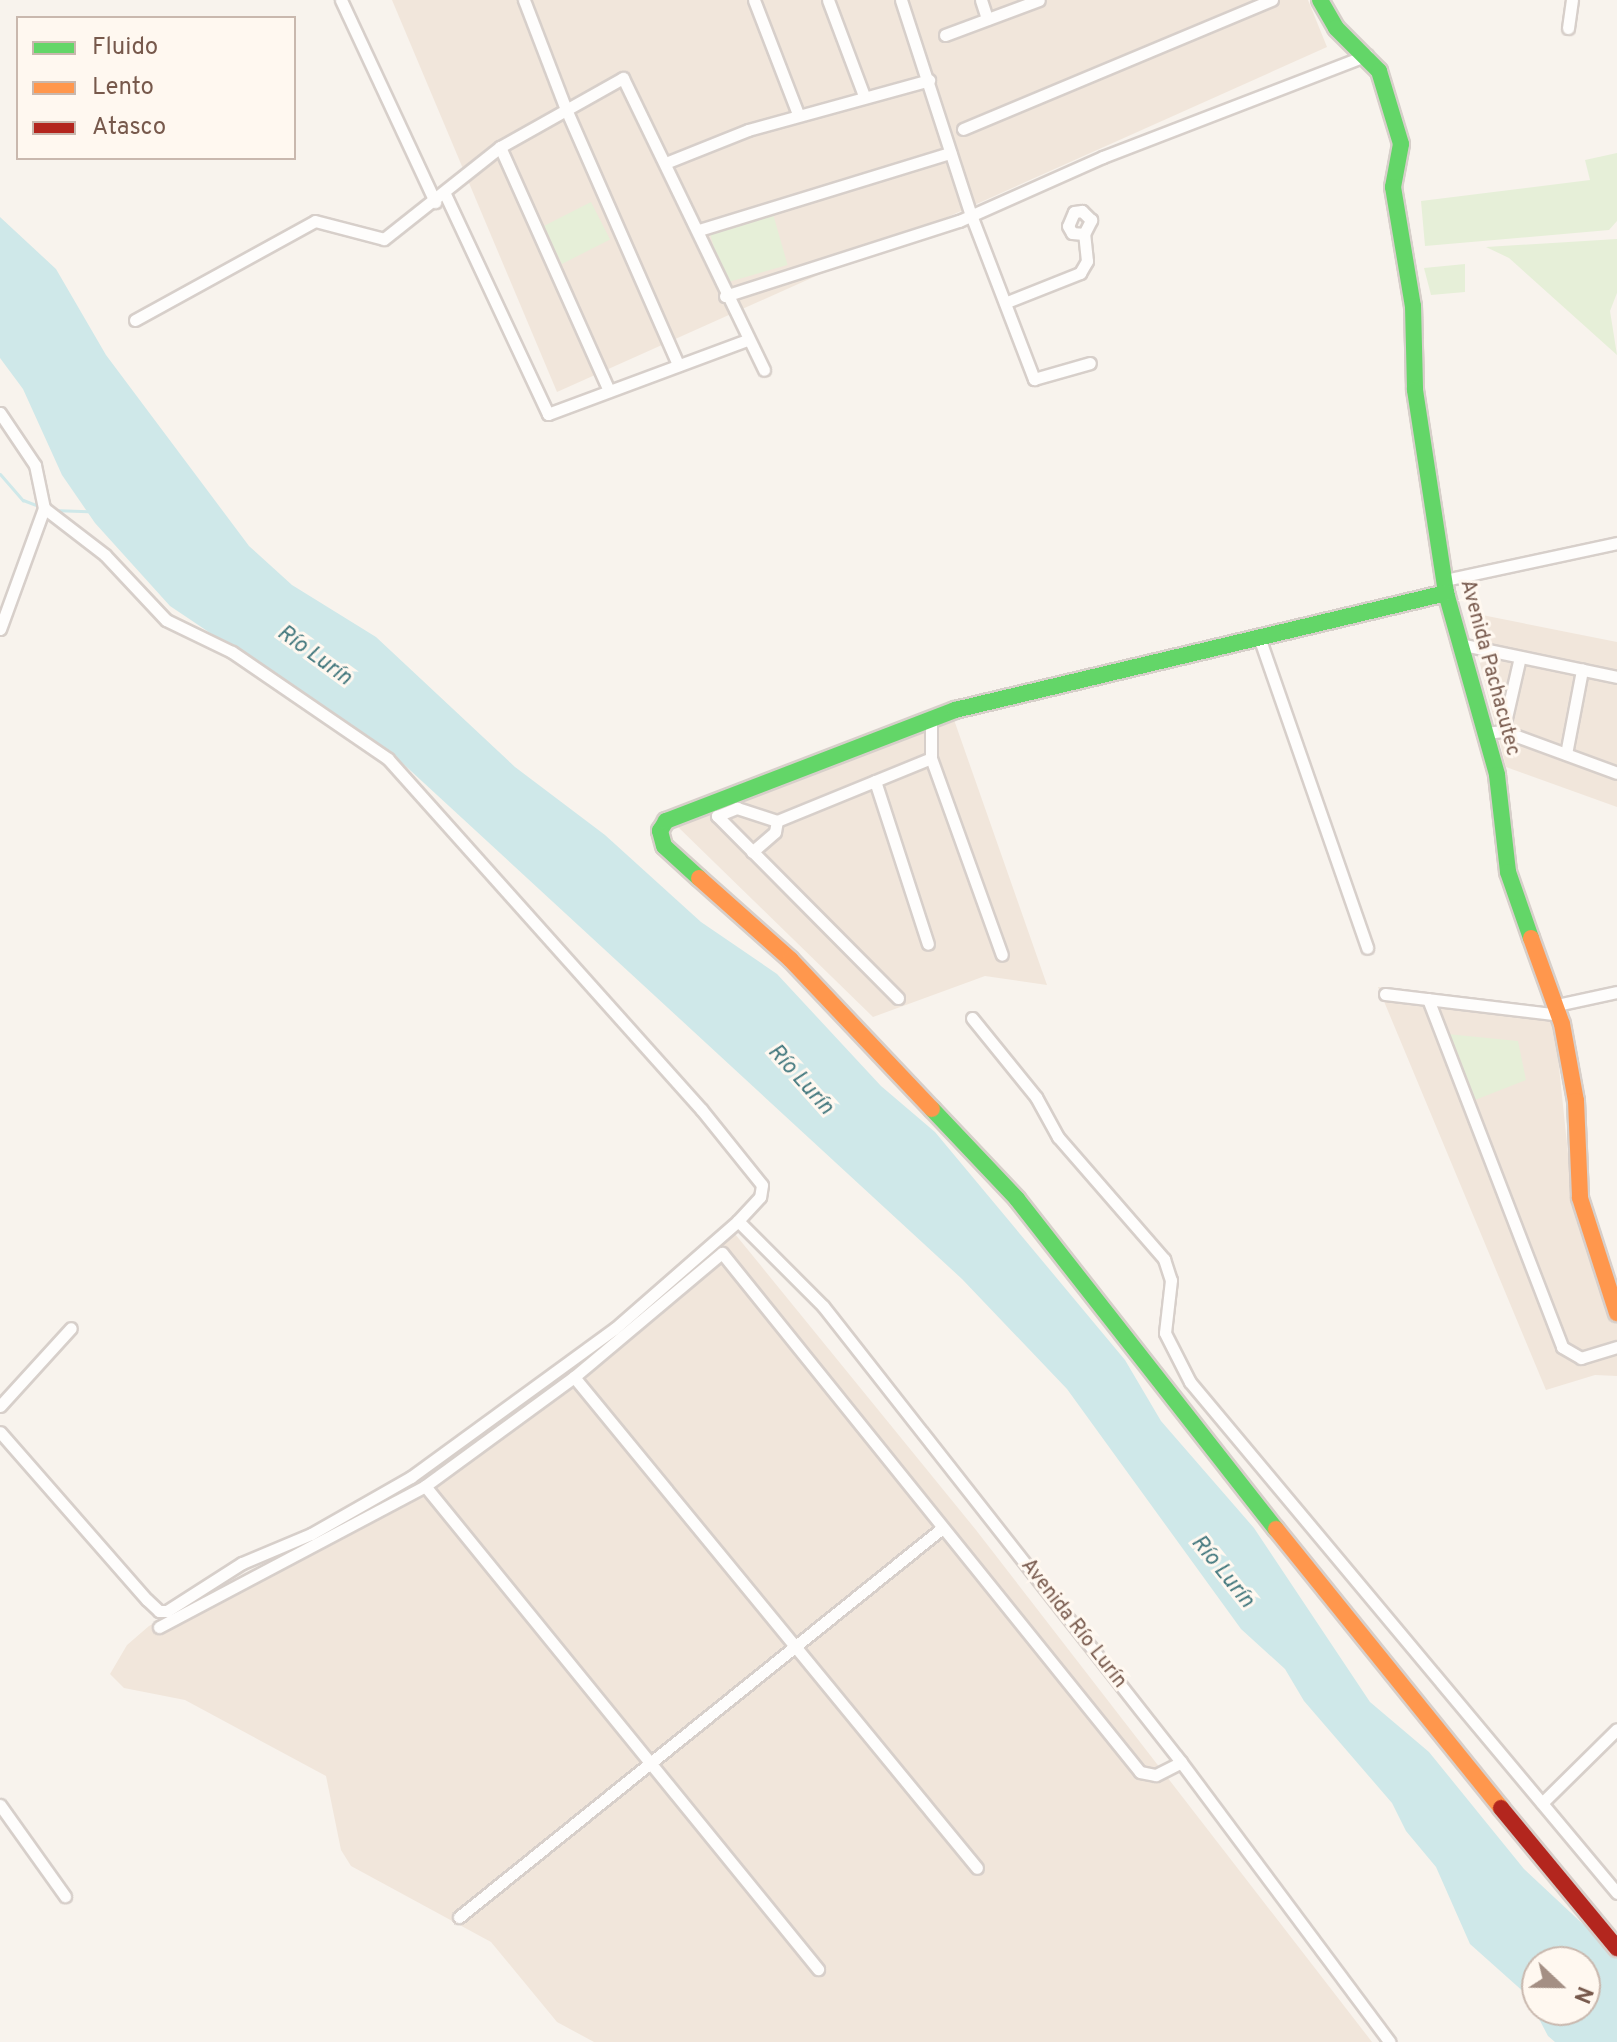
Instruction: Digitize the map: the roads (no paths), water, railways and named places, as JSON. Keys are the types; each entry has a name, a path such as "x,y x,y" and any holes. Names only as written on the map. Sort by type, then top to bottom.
{"street":[{"path":"341,0 547,413 747,340"},
{"path":"524,0 565,107 678,365"},
{"path":"754,0 798,114"},
{"path":"828,0 864,96"},
{"path":"901,0 971,215 1007,302 1034,379 1090,363"},
{"path":"981,0 987,19"},
{"path":"945,35 1039,0"},
{"path":"963,129 1272,0"},
{"name":"Avenida Pachacutec","path":"1320,0 1336,28 1368,55 1379,71 1401,144 1393,187 1413,306 1415,390 1446,587 1495,732 1508,872 1558,1010 1576,1101 1580,1198 1617,1313"},
{"path":"1568,28 1572,0"},
{"path":"725,296 971,215 1103,157 1368,55"},
{"path":"135,320 307,224 326,222 381,240 440,198 500,147 565,107 626,78 699,230 725,296 764,370"},
{"path":"668,162 798,114 929,80"},
{"path":"500,147 609,391"},
{"path":"699,230 950,153"},
{"path":"1007,302 1080,273 1087,261 1084,234"},
{"path":"0,413 35,465 44,508 0,629"},
{"path":"0,1432 147,1600 159,1611 167,1611 242,1563 311,1534 411,1477 614,1329 738,1221 760,1197 759,1177 394,765 232,652 166,620 105,555 44,508"},
{"path":"1617,543 931,719 666,821 660,831 664,846 791,960 1017,1199 1389,1673 1617,1948"},
{"path":"1259,637 1367,948"},
{"path":"1464,645 1617,677"},
{"path":"1520,657 1495,732 1617,773"},
{"path":"1566,754 1582,670"},
{"path":"931,719 931,758 1002,955"},
{"path":"898,998 717,816 737,808 777,821 931,758"},
{"path":"875,781 928,944"},
{"path":"752,852 775,832 777,821"},
{"path":"1385,994 1558,1010 1617,992"},
{"path":"1428,999 1562,1347 1581,1358 1617,1347"},
{"path":"972,1018 1036,1097 1058,1137 1164,1259 1171,1280 1165,1333 1190,1382 1617,1893"},
{"name":"Avenida Río Lurín","path":"738,1221 819,1302 1181,1762 1390,2042"},
{"path":"159,1627 425,1486 574,1377 722,1253 941,1529 1140,1772 1149,1777 1181,1762"},
{"path":"0,1406 71,1328"},
{"path":"574,1377 977,1868"},
{"path":"425,1486 818,1969"},
{"path":"459,1917 941,1529"},
{"path":"1542,1803 1617,1729"},
{"path":"0,1805 65,1896"}],"water":[{"name":"Río Lurín","path":"0,217 56,269 106,355 249,546 292,585 376,637 515,767 605,835 701,922 777,974 881,1086 935,1132 1125,1360 1161,1421 1254,1528 1370,1702 1429,1752 1524,1869 1617,1956 1617,2042 1555,2042 1543,2026 1601,2026 1601,1946 1521,1946 1521,1990 1470,1944 1436,1867 1406,1831 1392,1803 1304,1701 1285,1669 1241,1629 1067,1389 962,1279 399,760 170,606 95,523 62,475 23,389 0,358"}],"waterway":[{"path":"0,474 23,500 41,507"},
{"path":"52,510 88,511"}]}
